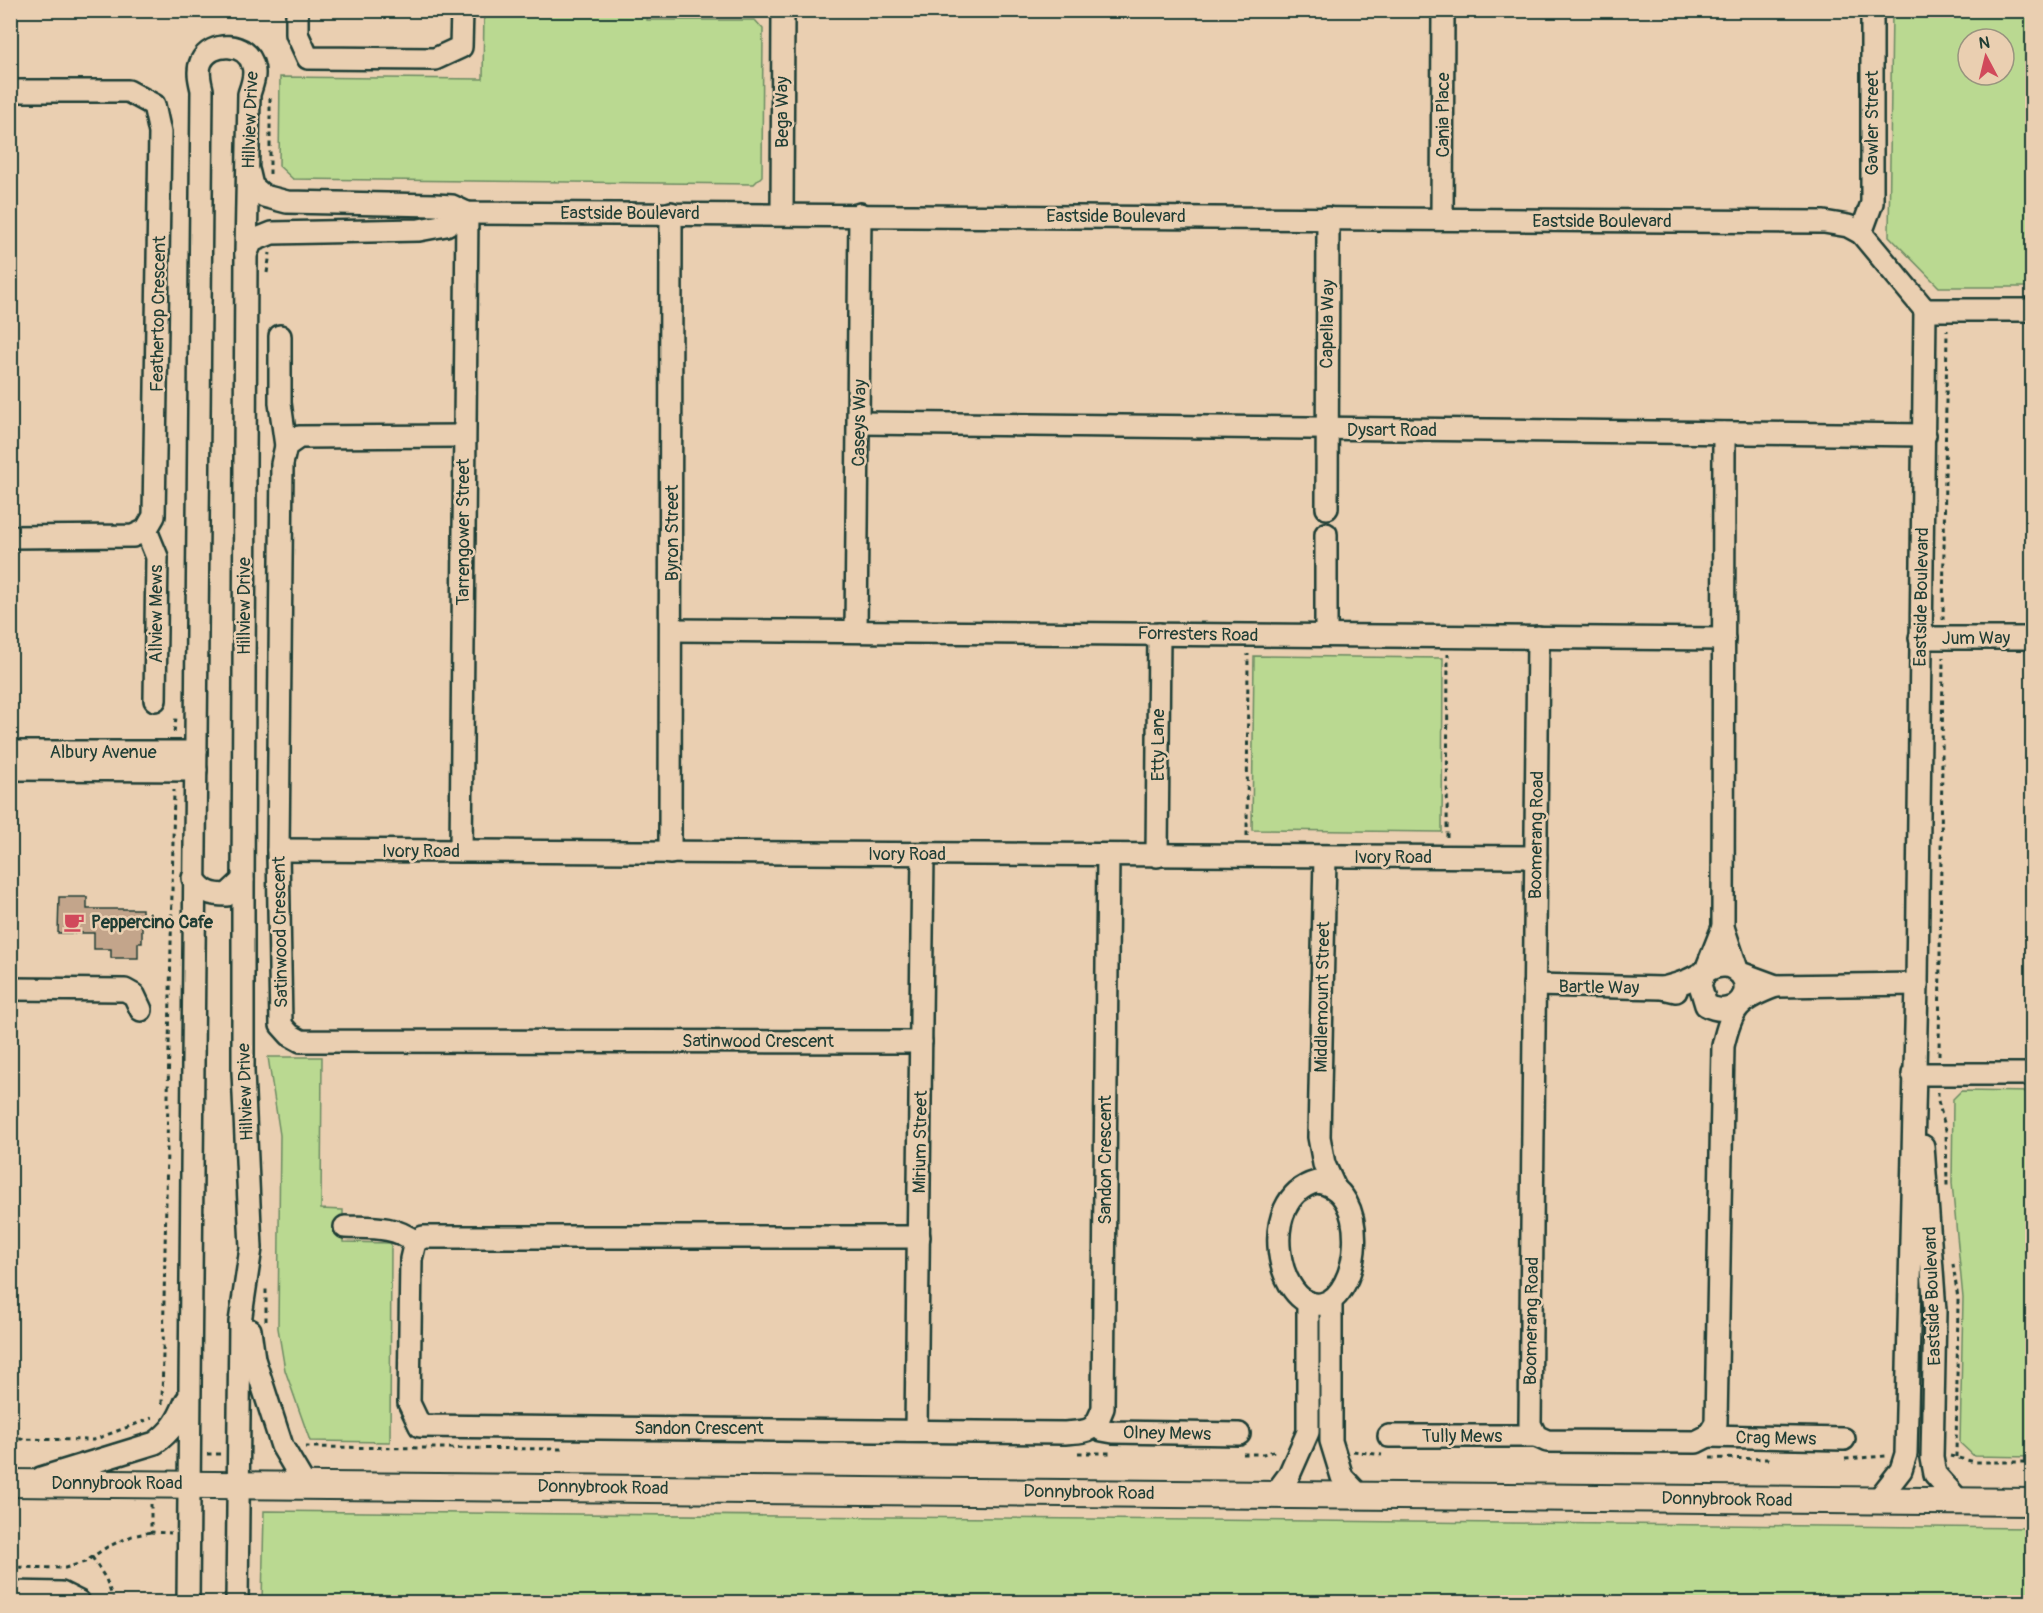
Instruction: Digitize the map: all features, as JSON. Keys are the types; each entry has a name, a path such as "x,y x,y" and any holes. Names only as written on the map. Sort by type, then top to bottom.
{"main road":[{"name":"Donnybrook Road","path":"18,1483 2032,1502"},
{"name":"Donnybrook Road","path":"1196,1493 1234,1506 1386,1507 1422,1496"}],"street":[{"path":"297,10 297,33 308,58 435,59 461,46 462,10"},
{"name":"Bega Way","path":"782,214 783,10"},
{"name":"Cania Place","path":"1442,219 1443,10"},
{"name":"Gawler Street","path":"1861,233 1872,203 1872,10"},
{"name":"Hillview Drive","path":"188,1602 201,100 199,70 202,60 218,48 239,48 248,53 254,68 249,94 246,254 243,880 243,1072 251,1248 240,1322 237,1602"},
{"name":"Feathertop Crescent","path":"10,91 128,91 153,105 158,120 156,493 154,516 146,530"},
{"path":"249,169 252,186 270,198"},
{"name":"Eastside Boulevard","path":"270,198 287,202 452,206 468,213 1824,222 1848,226 1861,233"},
{"name":"Eastside Boulevard","path":"270,234 418,230 446,225 468,213"},
{"name":"Tarrengower Street","path":"461,851 468,213"},
{"name":"Byron Street","path":"669,853 672,630 671,213"},
{"name":"Caseys Way","path":"856,631 860,214"},
{"name":"Capella Way","path":"1327,508 1328,218"},
{"path":"1861,233 1925,310 2032,310"},
{"path":"246,254 252,242 270,234"},
{"name":"Eastside Boulevard","path":"1877,1500 1886,1492 1901,1470 1906,1454 1917,984 1925,310"},
{"name":"Satinwood Crescent","path":"280,336 280,403 286,446 282,464 278,850 281,1025 290,1035 301,1041 921,1042"},
{"name":"Dysart Road","path":"859,423 1925,435"},
{"path":"1536,1436 1547,1441 1696,1442 1708,1436 1716,1423 1723,1046 1730,1018 1745,988 1723,927 1724,432"},
{"path":"286,446 300,437 464,436"},
{"path":"10,537 133,536 146,530"},
{"name":"Allview Mews","path":"146,530 156,557 155,700"},
{"path":"1326,534 1326,635"},
{"name":"Forresters Road","path":"672,630 1724,639"},
{"name":"Etty Lane","path":"1157,855 1159,634"},
{"name":"Boomerang Road","path":"1536,1436 1530,1424 1538,637"},
{"name":"Jum Way","path":"1920,638 2032,638"},
{"name":"Albury Avenue","path":"10,753 196,761"},
{"name":"Albury Avenue","path":"10,769 174,760"},
{"name":"Ivory Road","path":"278,850 1536,857"},
{"name":"Mirium Street","path":"916,1430 923,854"},
{"name":"Sandon Crescent","path":"415,1242 411,1259 409,1403 420,1426 1087,1432 1097,1425 1103,1408 1108,855"},
{"name":"Middlemount Street","path":"1324,856 1319,1137 1324,1164 1335,1188"},
{"path":"193,878 202,890 212,895 227,895 243,880"},
{"path":"1723,927 1700,985 1706,1005 1715,1018 1723,1046"},
{"path":"1664,988 1720,966 1776,986 1917,984"},
{"name":"Bartle Way","path":"1534,986 1664,988"},
{"path":"1664,988 1686,993 1706,1005 1727,1010 1776,986"},
{"path":"10,989 125,990 134,995 141,1010"},
{"path":"1913,1079 1939,1074 2032,1074"},
{"name":"Eastside Boulevard","path":"1913,1079 1927,1180 1935,1311 1932,1455 1935,1474 1959,1501"},
{"name":"Middlemount Street","path":"1296,1191 1311,1166 1319,1137"},
{"path":"1331,1301 1318,1304 1308,1302 1290,1284 1278,1252 1281,1215 1296,1191 1316,1182 1327,1183 1335,1188 1347,1204 1353,1222 1354,1254 1350,1268 1331,1301 1331,1441 1342,1477 1359,1495"},
{"path":"345,1227 384,1228 402,1232 415,1242 433,1235 918,1237"},
{"path":"251,1248 249,1323 254,1359 282,1446 305,1485"},
{"path":"1275,1494 1290,1475 1303,1450 1308,1432 1308,1302"},
{"path":"18,1483 155,1443 169,1433 178,1421 190,1390"},
{"name":"Olney Mews","path":"1097,1425 1102,1430 1113,1432 1239,1444"},
{"name":"Tully Mews","path":"1387,1445 1536,1436"},
{"name":"Crag Mews","path":"1708,1436 1843,1449"},
{"path":"10,1592 61,1593 79,1602"}],"path":[{"path":"270,98 270,198"},
{"path":"264,282 270,263 270,234"},
{"path":"1947,310 1938,1101 1946,1130 1947,1192"},
{"path":"1246,856 1248,635"},
{"path":"1447,857 1449,636"},
{"path":"161,1409 174,760 175,721 178,710"},
{"path":"1952,1257 1958,1299 1956,1457"},
{"path":"266,1282 266,1326"},
{"path":"10,1439 93,1440 158,1414"},
{"path":"299,1444 306,1447 569,1449"},
{"path":"1239,1444 1263,1454 1279,1449 1303,1450"},
{"path":"1333,1448 1387,1445"},
{"path":"1843,1449 1906,1454"},
{"path":"1072,1453 1119,1453"},
{"path":"205,1454 220,1454"},
{"path":"1932,1455 1956,1457 1975,1462 2032,1462"},
{"path":"1709,1458 1781,1459"},
{"path":"10,1567 65,1568 132,1536 151,1532"},
{"path":"92,1557 106,1580 114,1602"}],"green space":[{"path":"647,10 647,20 755,20 763,29 762,176 754,184 293,179 279,166 280,77 483,79 484,11"},
{"path":"1892,11 2032,11 2032,287 1939,287 1889,236"},
{"path":"1254,656 1443,658 1442,832 1252,830"},
{"path":"268,1057 322,1057 321,1209 343,1210 343,1242 391,1243 390,1442 310,1441 285,1370 278,1328 280,1135"},
{"path":"1961,1091 2032,1092 2032,1457 1974,1456 1960,1443 1963,1298 1952,1183 1953,1099"},
{"path":"264,1511 2032,1528 2032,1602 262,1602"}],"building":[{"path":"59,897 87,897 87,909 142,909 142,943 138,943 138,958 111,958 111,949 94,949 94,933 58,933"}],"place":[{"name":"Peppercino Cafe","path":"74,922"}]}
